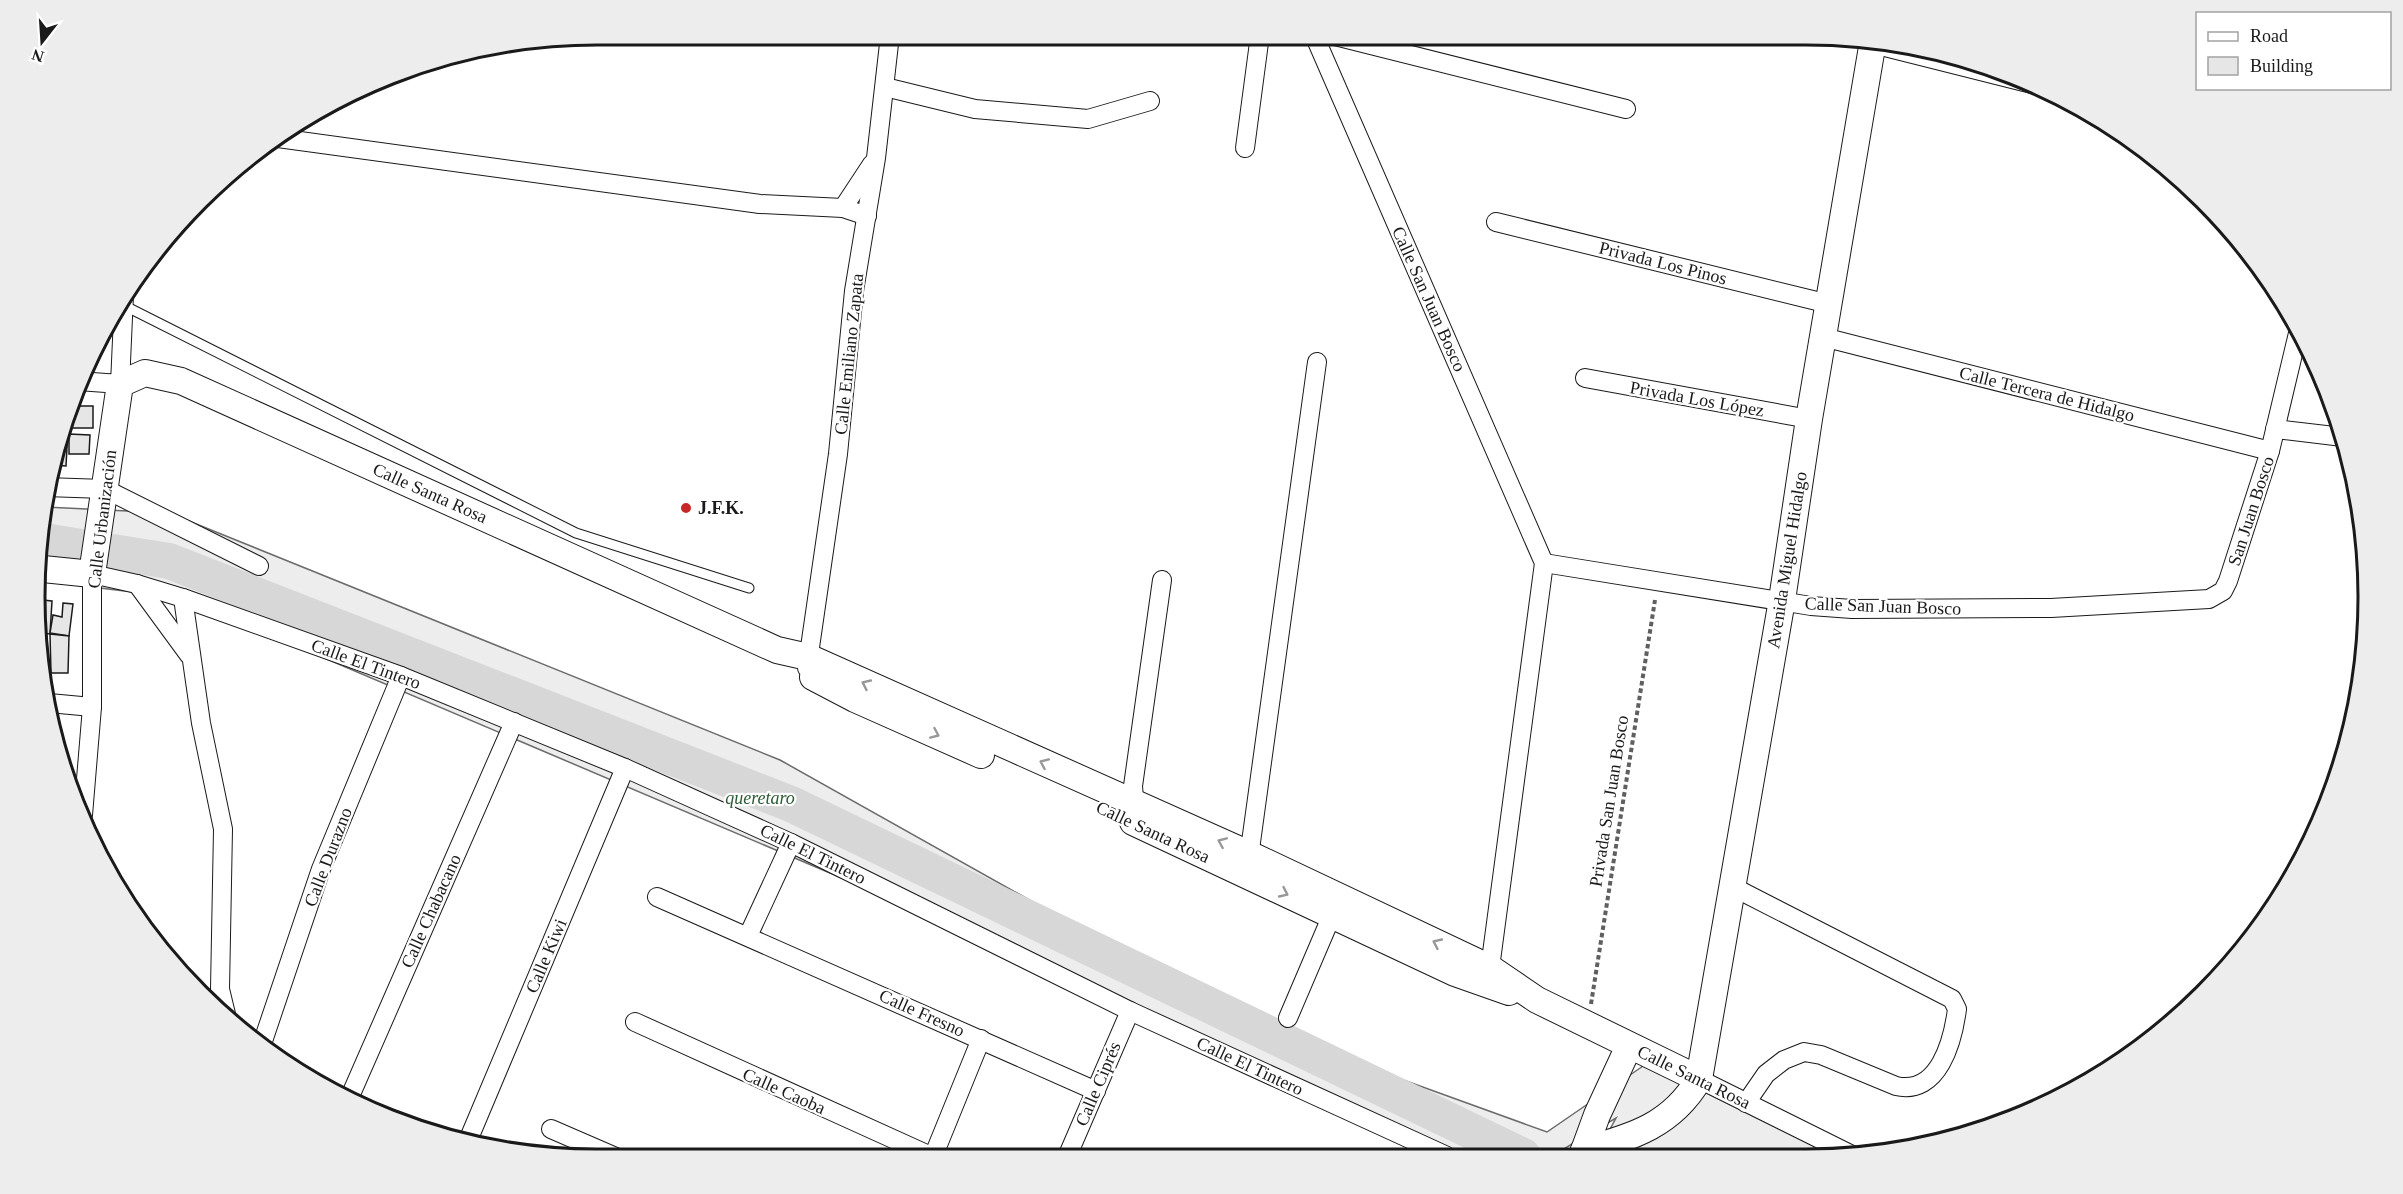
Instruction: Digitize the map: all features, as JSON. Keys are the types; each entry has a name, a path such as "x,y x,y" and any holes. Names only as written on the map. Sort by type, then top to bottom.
{"street":[{"name":"Calle Emiliano Zapata","path":"807,665 838,454 854,291 876,158 889,45"},
{"path":"1245,148 1259,45"},
{"name":"Calle San Juan Bosco","path":"1318,45 1544,563 1811,606 1852,609 2051,608 2198,601 2209,599 2223,591"},
{"path":"1371,45 1626,109"},
{"name":"Avenida Miguel Hidalgo","path":"1699,1079 1782,600 1809,419 1872,49"},
{"path":"885,87 975,109 1088,119 1150,101"},
{"path":"288,139 760,204 843,208 867,216"},
{"path":"843,208 876,158"},
{"name":"Privada Los Pinos","path":"1497,222 1829,304"},
{"name":"Calle Urbanización","path":"84,800 92,707 92,574 120,384 123,314"},
{"name":"Calle Tercera de Hidalgo","path":"1823,337 2270,451"},
{"name":"San Juan Bosco","path":"2223,591 2270,451 2296,343"},
{"path":"1248,864 1317,362"},
{"name":"Calle Santa Rosa","path":"89,382 120,384 145,373 182,381 777,650 893,706 1248,864 1367,921 1490,968 1537,1000 1838,1148"},
{"name":"Privada Los López","path":"1585,378 1809,419"},
{"path":"2275,429 2334,436"},
{"path":"56,487 105,489 259,566"},
{"path":"1490,968 1544,563"},
{"path":"46,569 92,574"},
{"name":"Calle El Tintero","path":"92,574 137,584 183,598 401,676 625,768 791,843 1130,1011 1432,1149"},
{"path":"1135,813 1133,786 1162,580"},
{"path":"137,584 190,657"},
{"path":"183,598 201,723 223,829 220,989 223,1003"},
{"name":"Calle Durazno","path":"264,1037 321,869 401,676"},
{"path":"56,704 92,707"},
{"name":"Calle Chabacano","path":"352,1092 514,722"},
{"name":"Calle Kiwi","path":"471,1134 625,768"},
{"path":"748,936 791,843"},
{"name":"Calle Santa Rosa","path":"1248,864 1332,915 1367,921 1455,973 1485,985 1537,1000"},
{"path":"1733,887 1943,994 1952,999 1957,1009 1946,1057 1921,1084 1905,1088 1896,1086 1821,1055 1804,1052 1784,1060 1766,1074 1746,1102"},
{"name":"Calle Fresno","path":"657,897 1096,1091"},
{"path":"1287,1018 1332,915"},
{"name":"Calle Ciprés","path":"1070,1149 1130,1011"},
{"name":"Calle Caoba","path":"635,1022 915,1149"},
{"path":"936,1149 981,1039"},
{"path":"1585,1149 1629,1046"},
{"path":"1593,1149 1662,1122 1688,1098 1699,1079"},
{"path":"551,1130 583,1149"}],"lane":[{"path":"130,304 576,533 749,588"}],"path":[{"name":"Privada San Juan Bosco","path":"1587,1024 1658,581"}],"shaded area":[{"name":"queretaro","path":"53,507 169,513 780,760 1254,1026 1547,1132 1646,1064 1833,1148 1599,1149 1616,1118 1564,1149 1433,1149 990,941 183,598 45,581"}],"building":[{"path":"79,406 93,406 93,428 72,428"},
{"path":"70,434 90,435 89,454 69,454"},
{"path":"67,443 66,466 61,466"},
{"path":"45,600 52,601 50,634 46,634"},
{"path":"63,603 73,604 69,636 50,633 53,615 62,617"},
{"path":"50,634 69,636 68,673 51,673"}],"waterway":[{"path":"48,542 169,561 791,804 1508,1149"}],"place":[{"name":"J.F.K.","path":"686,508"}]}
